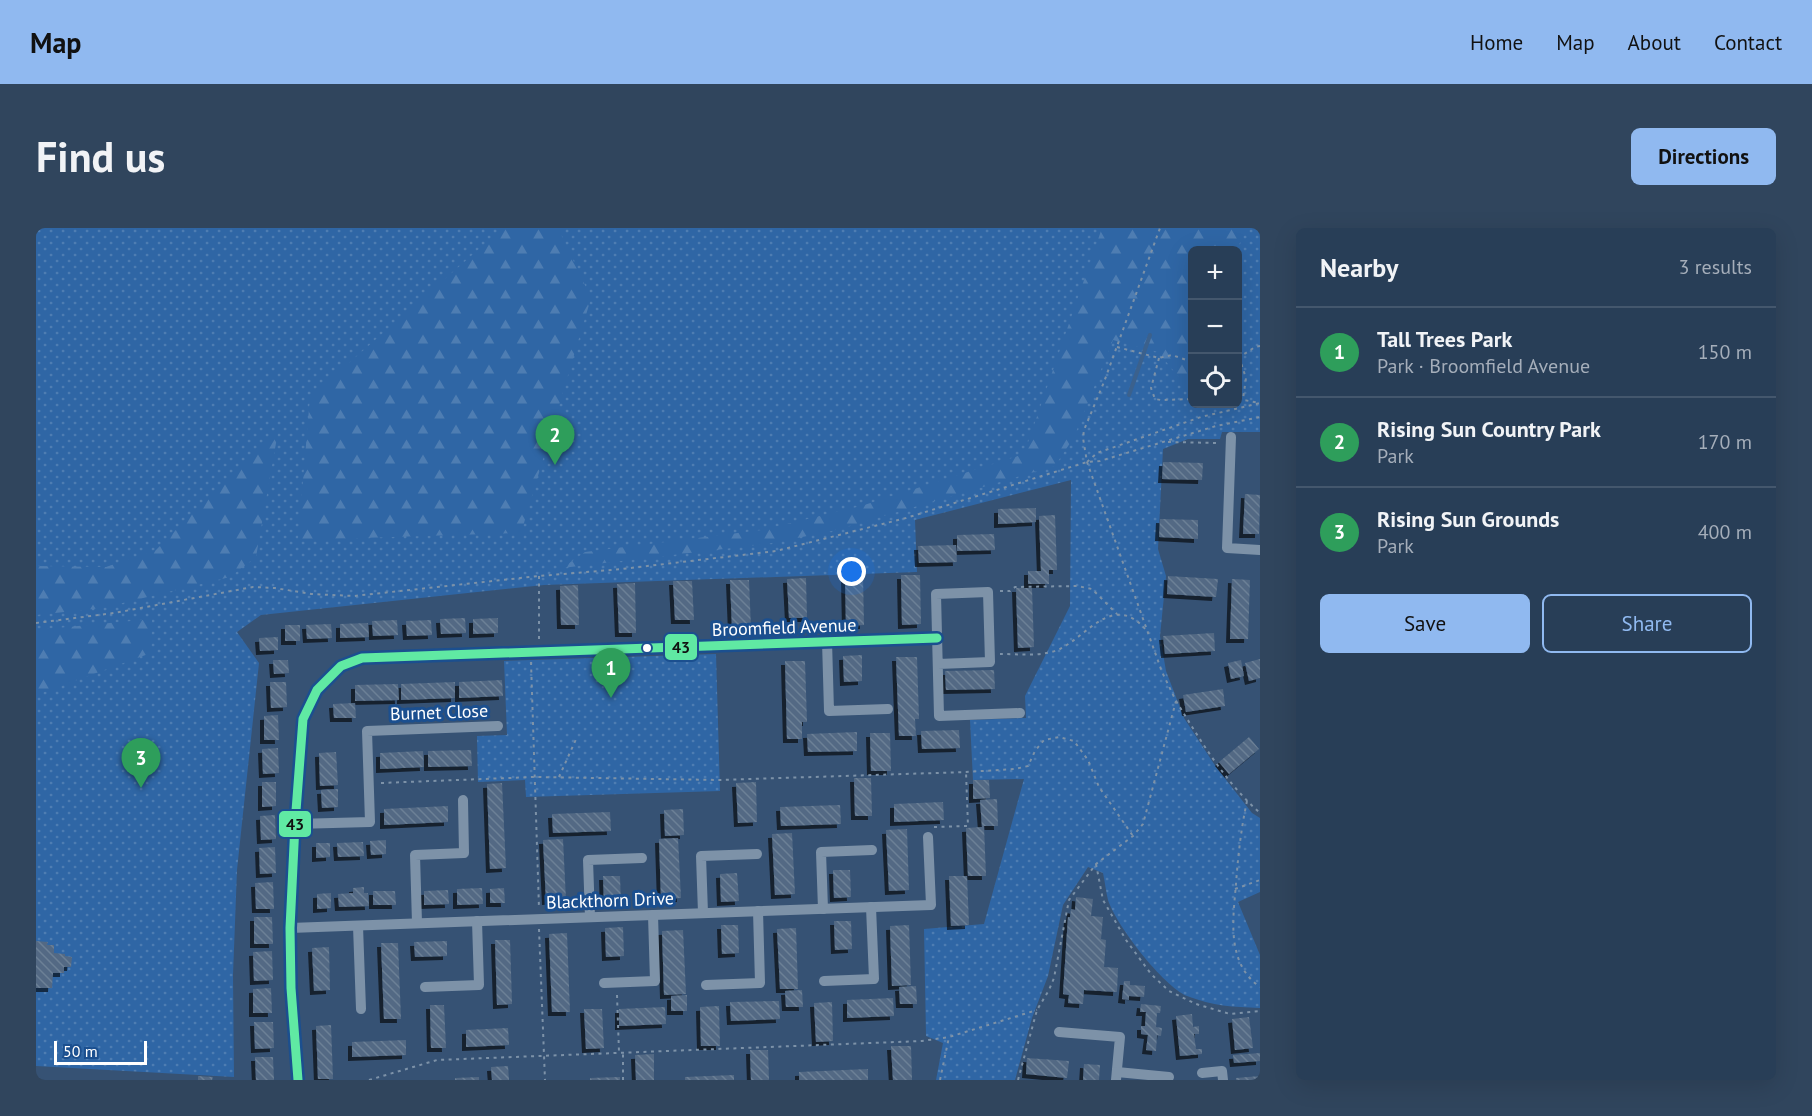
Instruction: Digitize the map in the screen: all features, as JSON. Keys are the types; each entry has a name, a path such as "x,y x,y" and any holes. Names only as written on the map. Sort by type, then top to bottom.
{"street":[{"path":"1231,440 1227,548 1260,550"},
{"path":"938,664 990,662 988,592 936,594 939,716 1020,713"},
{"name":"Broomfield Avenue","path":"298,1080 291,988 290,928 303,719 317,690 342,666 362,658 937,638"},
{"path":"827,641 829,711 888,709"},
{"name":"Burnet Close","path":"295,824 370,822 367,731 498,726"},
{"path":"417,924 415,855 464,853 463,800"},
{"name":"Blackthorn Drive","path":"290,928 931,905 928,837"},
{"path":"823,909 820,852 872,850"},
{"path":"703,913 701,856 757,854"},
{"path":"590,917 588,860 642,858"},
{"path":"824,981 874,979 871,907"},
{"path":"706,985 760,982 758,911"},
{"path":"604,983 655,981 653,915"},
{"path":"425,987 479,985 477,921"},
{"path":"358,926 361,1009"},
{"path":"1059,1032 1120,1037 1117,1076 1169,1077"},
{"path":"1202,1073 1222,1071 1223,1080"}],"path":[{"path":"1160,228 1084,430 1083,438 1088,462 1162,672 1176,701 1205,749 1247,801 1260,813"},
{"path":"1242,355 1260,346"},
{"path":"1117,347 1160,358 1172,355 1188,361"},
{"path":"1160,358 1151,388 1155,399 1188,399"},
{"path":"1242,369 1245,378 1243,399 1260,403"},
{"path":"1088,462 1097,453 1201,417 1260,403"},
{"path":"36,623 114,613 253,587 311,594 354,596 777,551 906,518 1088,462 1100,461 1216,426 1260,417"},
{"path":"1165,442 1231,440"},
{"path":"539,576 535,653 534,777 545,1080"},
{"path":"988,592 1010,591 1015,587 1077,586 1092,589 1117,614"},
{"path":"990,655 1060,649 1090,626 1117,614 1129,616 1139,622 1148,632"},
{"path":"1018,1080 1037,1010 1054,978 1069,900 1096,864 1133,836 1143,824 1176,701"},
{"path":"560,777 577,737"},
{"path":"369,784 534,777 720,780 1015,769 1028,766 1035,751 1044,740 1059,737 1074,741 1088,760 1099,787 1133,836"},
{"path":"928,837 928,827 968,825 966,772"},
{"path":"1247,801 1241,828 1232,923 1233,938 1244,969 1260,987"},
{"path":"1096,864 1103,900 1132,948 1151,974 1169,991 1196,1004 1230,1014 1260,1011"},
{"path":"1235,889 1260,880"},
{"path":"616,983 619,1053"},
{"path":"369,1080 437,1060 922,1041 949,1037 1037,1010"},
{"path":"940,1080 949,1037"},
{"path":"623,1053 623,1080"}],"green space":[{"path":"36,228 1260,228 1260,432 1222,432 1220,439 1188,439 1163,449 1158,549 1166,576 1160,636 1166,671 1184,718 1216,767 1252,813 1260,818 1260,892 1238,902 1260,955 1260,1008 1214,1004 1187,996 1177,990 1154,968 1120,924 1108,900 1103,873 1088,867 1063,905 1048,976 1032,1018 1015,1080 936,1080 943,1043 926,1036 924,929 984,924 1024,779 973,780 970,720 1026,718 1025,696 1070,606 1071,480 915,520 917,572 544,585 261,615 237,632 259,663 237,870 233,975 234,1077 36,1066"},
{"path":"503,228 558,228 591,298 521,533 298,540 310,397"},
{"path":"1102,228 1246,228 1239,246 1188,246 1188,388 1158,352 1113,340 1074,437 1055,466 832,531 767,544 562,568 585,552 762,530 861,506 1024,454"},
{"path":"279,426 256,557 230,577 102,608 36,615 36,566 106,567 156,550"},
{"path":"152,619 151,653 36,695 36,630"},
{"path":"716,654 720,791 526,797 525,780 478,782 477,736 507,735 504,661"}],"building":[{"path":"1163,462 1203,463 1202,480 1162,479"},
{"path":"1245,494 1260,495 1259,534 1243,534"},
{"path":"1036,508 1036,522 998,524 998,509"},
{"path":"1055,515 1057,570 1049,570 1049,584 1028,584 1028,571 1041,571 1039,516"},
{"path":"1160,519 1198,520 1198,539 1159,537"},
{"path":"994,534 995,550 957,551 957,535"},
{"path":"956,545 957,562 919,563 918,546"},
{"path":"901,575 920,575 921,624 902,625"},
{"path":"845,576 863,576 864,625 846,626"},
{"path":"1168,576 1218,579 1216,597 1167,594"},
{"path":"806,578 807,618 789,618 787,579"},
{"path":"1232,579 1250,580 1248,639 1230,639"},
{"path":"730,580 749,580 751,628 732,628"},
{"path":"673,581 692,581 694,620 675,620"},
{"path":"635,583 636,633 619,633 617,584"},
{"path":"578,585 579,625 561,625 560,586"},
{"path":"1016,588 1032,588 1034,647 1018,648"},
{"path":"465,618 466,633 441,634 440,619"},
{"path":"498,618 498,633 473,634 473,619"},
{"path":"397,620 398,635 373,636 372,621"},
{"path":"431,620 432,635 407,636 406,621"},
{"path":"368,623 369,637 340,638 340,624"},
{"path":"331,624 332,638 307,639 306,625"},
{"path":"285,625 300,625 300,641 285,641"},
{"path":"1214,633 1215,651 1165,654 1163,636"},
{"path":"278,637 278,650 260,651 259,638"},
{"path":"862,655 862,681 844,682 843,656"},
{"path":"896,657 917,657 919,719 915,719 916,736 899,736"},
{"path":"1260,659 1260,678 1249,681 1245,663"},
{"path":"273,660 288,660 289,673 274,674"},
{"path":"1241,660 1244,676 1231,679 1228,663"},
{"path":"785,661 805,661 807,722 802,722 802,739 787,739"},
{"path":"994,670 995,689 946,690 945,671"},
{"path":"502,680 503,696 459,698 459,682"},
{"path":"270,682 286,682 287,707 271,708"},
{"path":"455,682 455,698 401,700 401,684"},
{"path":"398,684 399,700 355,701 355,685"},
{"path":"1223,689 1225,706 1186,712 1183,695"},
{"path":"355,703 356,718 334,718 333,704"},
{"path":"278,715 279,740 264,740 264,716"},
{"path":"959,730 960,748 922,749 921,731"},
{"path":"857,732 857,751 808,752 807,734"},
{"path":"870,733 890,733 891,771 871,771"},
{"path":"1249,737 1259,749 1229,774 1219,762"},
{"path":"278,748 279,773 263,774 262,749"},
{"path":"471,750 472,766 428,767 428,751"},
{"path":"423,751 424,767 380,769 380,753"},
{"path":"336,752 338,785 320,786 319,753"},
{"path":"854,778 871,778 872,816 855,816"},
{"path":"973,780 989,780 990,798 973,799"},
{"path":"262,782 276,782 276,806 262,807"},
{"path":"756,782 757,822 738,823 736,783"},
{"path":"502,783 506,868 490,869 487,784"},
{"path":"338,789 338,807 322,808 321,790"},
{"path":"997,799 998,826 984,826 986,876 968,876 966,828 982,827 980,800"},
{"path":"943,802 944,820 894,822 894,804"},
{"path":"840,805 841,824 781,826 780,807"},
{"path":"448,806 448,822 384,825 384,809"},
{"path":"683,809 684,835 665,836 664,810"},
{"path":"610,812 611,831 553,833 552,814"},
{"path":"275,815 276,839 261,840 260,816"},
{"path":"907,829 909,890 889,891 886,830"},
{"path":"792,833 795,894 775,895 772,834"},
{"path":"678,838 681,898 661,899 659,839"},
{"path":"563,839 566,900 546,901 543,840"},
{"path":"386,840 386,854 371,855 370,841"},
{"path":"363,842 364,856 338,857 337,843"},
{"path":"316,843 330,843 330,857 316,858"},
{"path":"275,847 276,873 260,874 259,848"},
{"path":"833,870 850,870 851,897 834,898"},
{"path":"737,873 739,901 721,902 720,874"},
{"path":"603,876 620,876 621,904 604,904"},
{"path":"949,876 967,876 969,925 951,926"},
{"path":"273,882 274,909 256,909 255,883"},
{"path":"364,887 364,893 368,893 369,906 339,907 338,894 353,893 353,888"},
{"path":"482,888 483,904 457,905 457,889"},
{"path":"504,888 505,903 490,903 490,889"},
{"path":"448,890 449,904 424,905 424,891"},
{"path":"373,891 395,891 396,905 373,905"},
{"path":"331,893 331,908 317,909 317,894"},
{"path":"1076,897 1093,899 1091,916 1103,917 1101,939 1106,940 1104,967 1118,968 1117,992 1084,990 1083,1004 1068,1003 1069,995 1063,994 1068,917 1070,917 1071,909 1075,910"},
{"path":"254,917 272,917 273,944 254,944"},
{"path":"834,921 851,921 852,949 835,950"},
{"path":"721,925 738,925 739,953 722,954"},
{"path":"909,925 911,985 892,986 890,926"},
{"path":"623,927 624,956 606,957 605,928"},
{"path":"796,928 798,989 780,989 777,929"},
{"path":"683,930 686,994 664,995 662,931"},
{"path":"567,933 570,1012 552,1012 549,934"},
{"path":"495,940 510,940 512,1004 497,1005"},
{"path":"36,941 48,942 47,945 54,945 54,953 72,957 71,967 64,967 64,973 53,973 52,988 36,988"},
{"path":"447,941 447,956 415,957 414,942"},
{"path":"381,943 398,943 401,1019 384,1019"},
{"path":"329,947 330,990 314,991 312,948"},
{"path":"272,951 273,980 254,981 253,952"},
{"path":"1124,981 1130,981 1130,985 1145,986 1144,997 1129,996 1129,1000 1122,999"},
{"path":"916,986 917,1004 900,1004 899,987"},
{"path":"271,988 272,1013 253,1013 253,989"},
{"path":"802,990 803,1007 786,1007 785,991"},
{"path":"687,995 687,1011 671,1011 671,996"},
{"path":"893,998 894,1016 847,1018 847,1000"},
{"path":"779,1001 780,1019 731,1021 730,1002"},
{"path":"832,1002 833,1041 816,1042 814,1003"},
{"path":"1141,1004 1161,1006 1160,1013 1157,1013 1156,1027 1162,1028 1161,1036 1157,1035 1156,1051 1146,1050 1148,1035 1141,1034 1141,1026 1145,1026 1146,1012 1140,1012"},
{"path":"430,1005 444,1005 446,1048 431,1048"},
{"path":"719,1006 720,1046 701,1046 700,1007"},
{"path":"665,1007 666,1024 619,1026 619,1009"},
{"path":"584,1009 602,1009 604,1048 586,1049"},
{"path":"1192,1014 1193,1027 1199,1026 1199,1034 1194,1034 1196,1049 1202,1049 1202,1054 1180,1056 1176,1016"},
{"path":"1249,1017 1253,1048 1235,1050 1232,1019"},
{"path":"254,1022 273,1022 274,1048 255,1049"},
{"path":"331,1025 333,1079 318,1079 316,1026"},
{"path":"508,1028 509,1045 466,1047 466,1030"},
{"path":"406,1040 406,1055 352,1057 352,1042"},
{"path":"891,1046 911,1046 912,1080 893,1080"},
{"path":"750,1050 768,1050 769,1080 751,1080"},
{"path":"1260,1053 1260,1061 1234,1063 1233,1055"},
{"path":"654,1054 654,1080 636,1080 635,1055"},
{"path":"255,1057 273,1057 274,1080 256,1080"},
{"path":"1027,1058 1069,1061 1067,1078 1026,1074"},
{"path":"1084,1064 1100,1065 1099,1080 1083,1080"},
{"path":"508,1066 509,1080 492,1080 491,1067"},
{"path":"868,1069 868,1080 799,1080 799,1072"},
{"path":"734,1075 734,1080 685,1080 685,1077"},
{"path":"198,1076 213,1077 212,1080 198,1080"},
{"path":"1260,1076 1260,1080 1236,1080 1236,1078"},
{"path":"479,1077 479,1080 455,1080 455,1078"},
{"path":"620,1077 620,1080 590,1080 590,1078"}],"waterway":[{"path":"1129,395 1150,335"}],"transit line":[{"name":"43","path":"298,1080 291,988 290,928 303,719 317,690 341,666 362,658 937,638"}],"place":[{"name":"Rising Sun Country Park","path":"555,465"},
{"name":"Tall Trees Park","path":"611,698"},
{"name":"Rising Sun Grounds","path":"141,788"}]}
